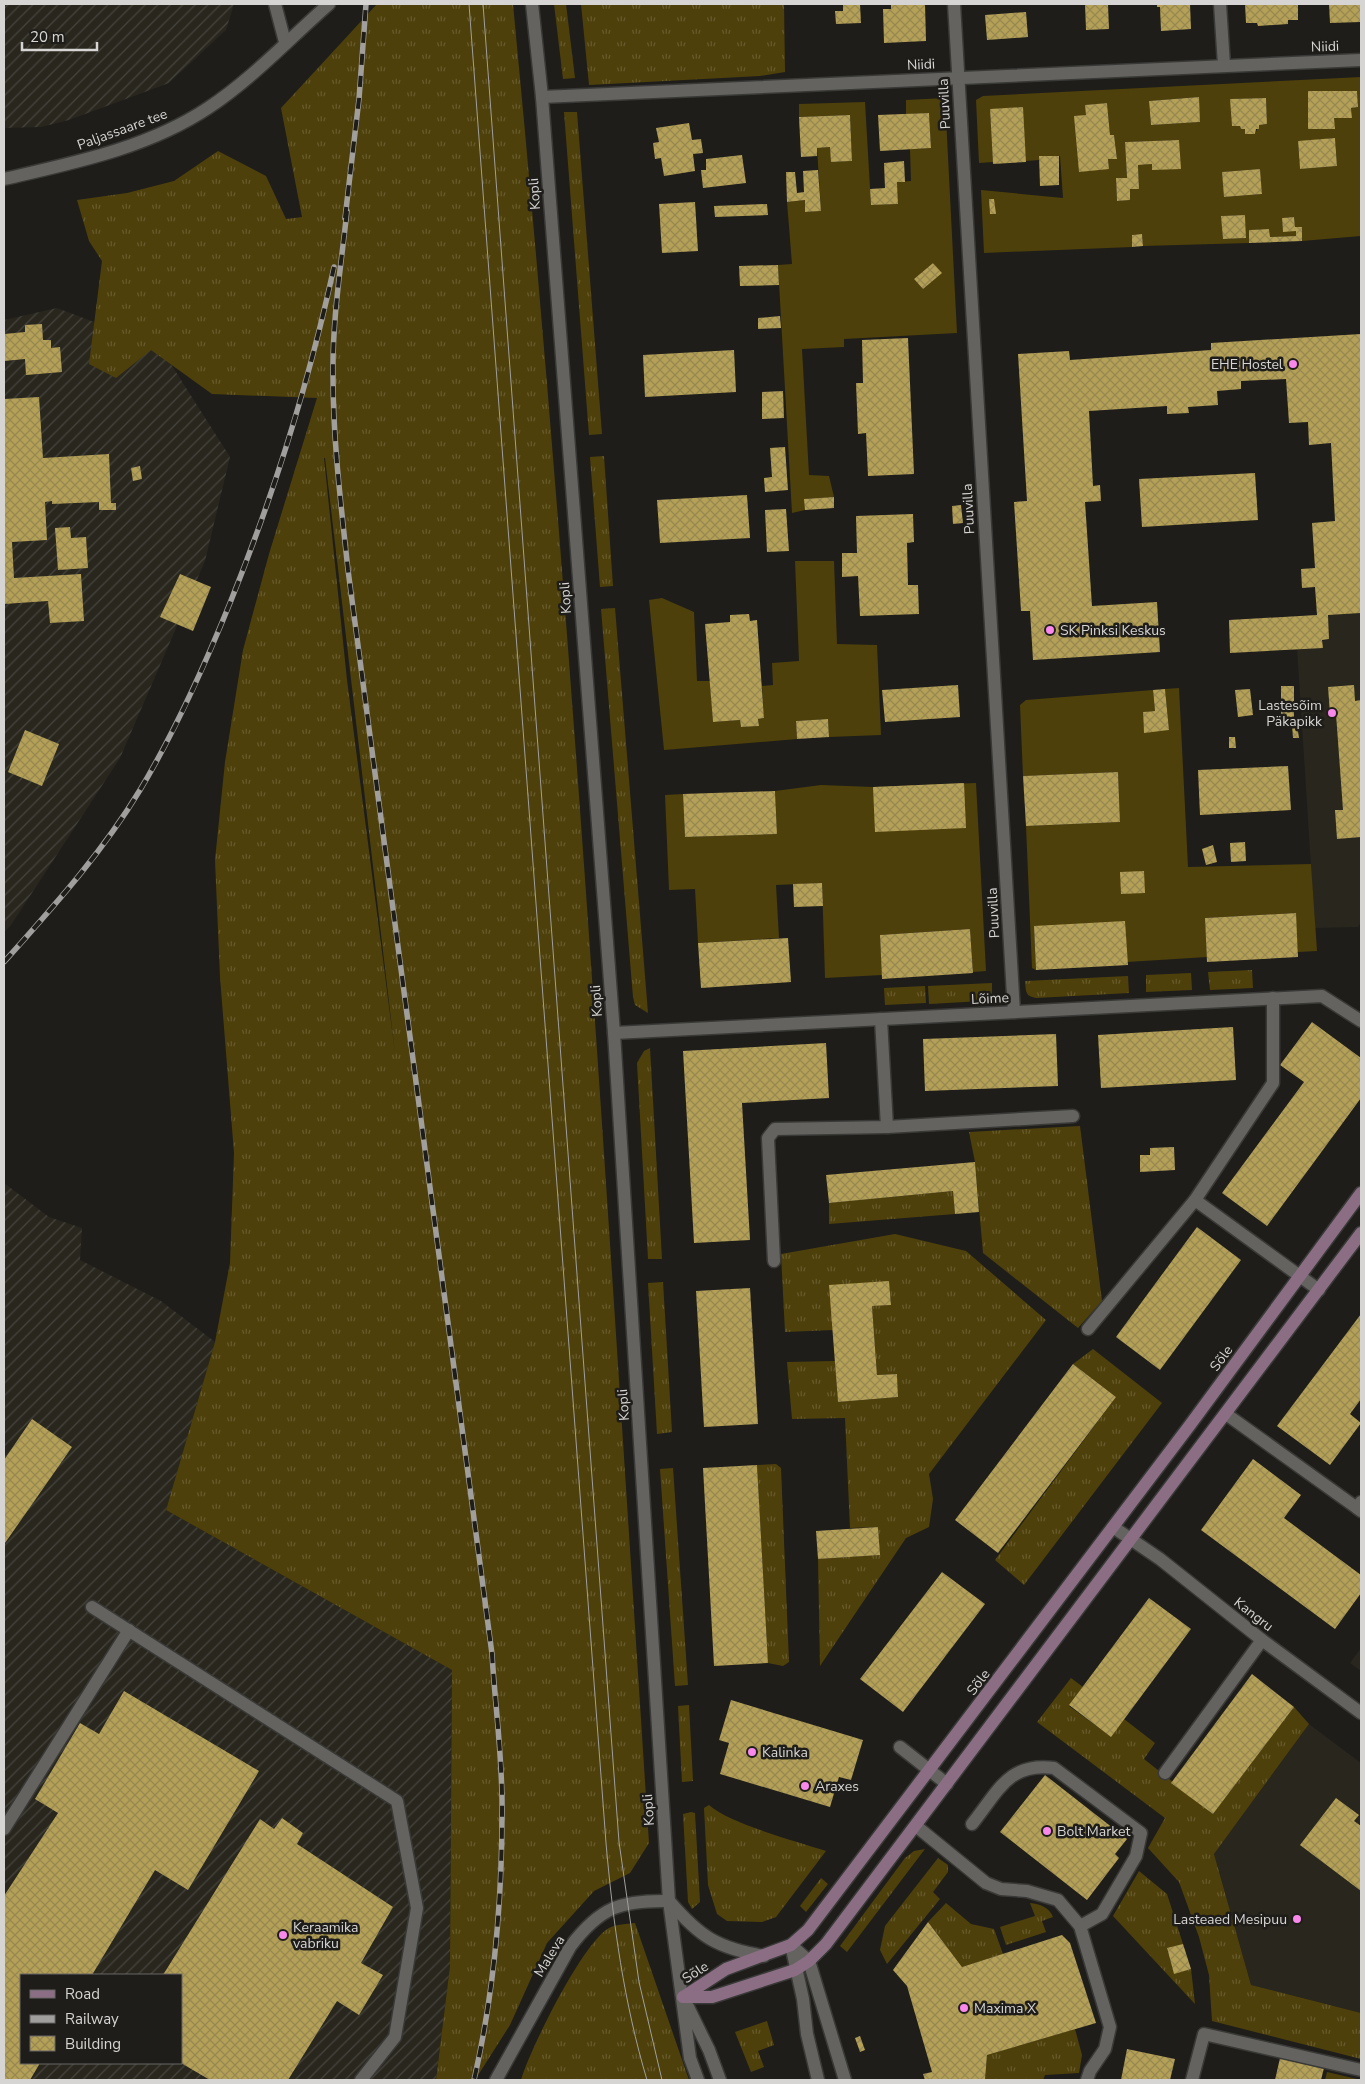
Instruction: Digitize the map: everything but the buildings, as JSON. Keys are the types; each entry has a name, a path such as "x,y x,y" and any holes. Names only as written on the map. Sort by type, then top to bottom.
{"main road":[{"name":"Sõle","path":"683,1997 726,1969 791,1945 808,1930 930,1771 1361,1194"},
{"name":"Sõle","path":"683,1997 712,1997 795,1970 810,1961 826,1944 1361,1233"}],"street":[{"path":"275,4 285,42"},
{"name":"Paljassaare tee","path":"4,179 68,164 163,134 207,108 251,76 285,42 329,4"},
{"name":"Kopli","path":"532,4 542,97 614,1033 669,1901 690,2058 698,2080"},
{"name":"Puuvilla","path":"954,4 1014,1012"},
{"path":"1220,4 1224,65"},
{"name":"Niidi","path":"542,97 1361,60"},
{"name":"Lõime","path":"614,1033 1322,996 1359,1016"},
{"path":"1088,1329 1195,1200 1273,1082 1273,998"},
{"path":"881,1019 887,1127"},
{"path":"774,1261 768,1138 775,1129 887,1127 1073,1116"},
{"path":"1195,1200 1277,1261 1300,1274 1319,1290"},
{"path":"1226,1414 1360,1507"},
{"name":"Kangru","path":"1113,1527 1361,1713"},
{"path":"92,1607 397,1802 417,1908 395,2037 361,2080"},
{"path":"4,1829 129,1630"},
{"path":"1165,1773 1262,1640"},
{"path":"900,1747 947,1784"},
{"path":"972,1824 1013,1774 1024,1769 1042,1767 1054,1768 1140,1833 1136,1856 1102,1914 1084,1924"},
{"path":"916,1826 986,1883 1001,1889 1027,1891 1058,1900 1076,1920 1080,1926 1110,2027 1105,2049 1090,2071 1087,2080"},
{"name":"Maleva","path":"499,2078 560,1965 582,1932 594,1920 627,1903 639,1900 669,1901"},
{"path":"669,1901 690,1925 713,1943 764,1956"},
{"path":"791,1945 810,1961 845,2080"},
{"path":"791,1945 795,1970 803,1999 806,2034 818,2080"},
{"name":"Kopli","path":"683,1997 709,2050 720,2080"},
{"path":"1192,2080 1204,2034 1361,2070"}],"shaded area":[{"path":"4,4 234,4 226,30 169,83 69,120 41,127 4,128"},
{"path":"57,308 160,347 230,457 205,561 120,758 11,925 4,932 4,320"},
{"name":"Lastesõim Päkapikk","path":"1361,613 1361,922 1358,927 1315,928 1297,649 1329,639 1328,615"},
{"path":"4,1183 49,1217 82,1228 80,1260 161,1301 215,1342 166,1510 452,1670 450,1966 436,2080 4,2080"},
{"path":"1361,1648 1361,1671 1350,1663"},
{"name":"Lasteaed Mesipuu","path":"1309,1724 1361,1763 1361,2013 1251,1985 1214,1854"}],"green space":[{"path":"377,4 513,4 554,463 604,1153 649,1843 630,1873 594,1891 547,1943 510,2025 475,2080 436,2080 450,1966 452,1670 166,1510 215,1342 230,1263 234,1153 220,977 215,860 225,762 243,650 269,554 317,398 212,394 151,350 116,378 89,364 102,261 89,241 77,200 127,193 174,181 218,151 266,176 286,219 302,217 281,108","holes":["325,458 395,1053 347,680"]},
{"path":"554,4 566,4 575,78 563,79"},
{"path":"581,4 784,4 785,72 760,76 589,85"},
{"path":"1361,77 1361,236 1302,241 1302,227 1295,227 1294,217 1282,218 1283,231 1296,231 1296,236 1270,237 1269,229 1249,230 1249,243 1143,246 1142,234 1132,235 1132,247 984,253 981,190 1063,198 1060,156 1040,156 1039,160 1026,161 1022,107 990,110 993,162 979,163 976,100 983,96","holes":["1357,91 1358,107 1351,108 1352,117 1334,118 1334,129 1308,129 1308,92","1198,97 1200,122 1151,125 1149,101","1266,98 1267,124 1259,125 1255,134 1245,134 1245,129 1241,129 1240,126 1232,126 1231,99","1107,103 1110,135 1114,135 1117,158 1108,159 1109,169 1086,115 1086,105","1335,138 1337,166 1300,169 1298,142","1179,140 1180,169 1152,164 1138,165 1139,189 1130,189 1130,200 1117,201 1116,178 1127,178 1125,142","1260,169 1262,194 1225,197 1222,172","1245,215 1246,238 1223,239 1222,216"]},
{"path":"945,98 957,333 844,339 844,347 802,349 809,475 829,476 834,497 805,499 805,510 792,513 778,265 792,264 787,202 805,200 806,212 821,211 817,148 830,147 832,162 852,161 850,115 799,117 799,104 865,102 871,205 898,204 897,182 911,181 910,149 931,148 929,113 906,114 906,100","holes":["933,263 941,273 923,289 914,279"]},
{"path":"564,112 577,112 602,434 589,435"},
{"path":"604,456 613,586 600,587 590,457"},
{"path":"795,561 834,561 837,644 877,645 881,735 829,737 828,719 796,721 797,739 664,750 649,600 662,598 694,612 697,681 710,681 713,722 740,720 741,727 759,726 758,719 764,718 762,686 773,685 772,663 799,661"},
{"path":"615,608 648,1013 635,1005 633,997 601,609"},
{"path":"1179,688 1188,867 1311,864 1317,951 1298,952 1295,913 1205,918 1207,957 1127,962 1034,926 1036,970 1032,968 1026,826 1120,822 1118,772 1023,776 1020,705 1026,700 1153,690 1155,711 1143,712 1144,732 1169,730 1165,689"},
{"path":"976,783 986,971 973,972 970,929 880,935 882,975 825,978 822,883 776,885 779,938 698,943 695,889 669,890 665,795 683,794 685,837 777,834 775,791 821,785 873,787"},
{"path":"1252,970 1253,988 1210,990 1208,972"},
{"path":"1191,973 1192,990 1146,992 1146,975"},
{"path":"1128,976 1129,993 1036,998 1028,994 1025,981"},
{"path":"992,983 992,994 982,1001 929,1004 928,986"},
{"path":"925,986 926,1003 885,1005 884,988"},
{"path":"650,1048 662,1259 648,1259 637,1063 644,1051"},
{"path":"1080,1126 1102,1301 1078,1328 983,1253 975,1162 969,1132"},
{"path":"953,1191 955,1214 829,1224 829,1203"},
{"path":"895,1234 966,1251 1046,1320 929,1474 933,1499 929,1527 906,1538 820,1666 818,1559 879,1555 878,1527 850,1528 845,1418 792,1419 787,1362 835,1361 838,1402 898,1397 897,1374 877,1375 872,1306 891,1305 889,1282 833,1330 785,1332 781,1254"},
{"path":"663,1282 672,1432 657,1434 648,1283"},
{"path":"1093,1349 1162,1403 1024,1585 995,1560 1116,1397 1073,1364"},
{"path":"776,1464 781,1468 789,1662 783,1666 768,1663 757,1465"},
{"path":"673,1468 688,1685 675,1686 660,1469"},
{"path":"1071,1678 1083,1687 1069,1706 1110,1736 1124,1719 1155,1743 1144,1759 1213,1814 1294,1707 1309,1724 1214,1854 1251,1985 1361,2013 1361,2059 1212,2021 1209,1975 1199,1937 1179,1882 1148,1848 1165,1818 1037,1722"},
{"path":"689,1705 693,1781 682,1782 678,1706"},
{"path":"709,1805 732,1819 747,1825 826,1851 776,1917 762,1922 727,1921 717,1914 708,1885 704,1808"},
{"path":"695,1813 700,1902 692,1909 688,1902 683,1814"},
{"path":"925,1849 847,1952 840,1946 905,1858 914,1851"},
{"path":"938,1858 948,1865 948,1872 933,1892 940,1899 887,1964 880,1950 885,1926"},
{"path":"1139,1871 1167,1894 1183,1944 1167,1949 1174,1973 1191,1969 1195,2004 1113,1916"},
{"path":"821,1878 828,1884 806,1912 800,1906"},
{"path":"946,1903 971,1924 994,1929 1003,1954 962,1967 928,1922"},
{"path":"1030,1903 1044,1907 1053,1917 1042,1921 1046,1932 1006,1945 1000,1927 1035,1916"},
{"path":"635,1923 689,2080 521,2080 534,2046 558,1998 585,1954 598,1937 609,1928"},
{"path":"767,2021 774,2045 758,2051 764,2067 751,2072 735,2032"},
{"path":"1075,2029 1082,2055 1079,2073 1045,2075 1043,2080 985,2080 987,2055"},
{"path":"1327,2072 1361,2080 1325,2080"}],"tram line":[{"path":"469,4 606,1843 620,1963 632,2022 647,2080"},
{"path":"483,4 619,1842 639,1982 662,2080"}],"railway":[{"path":"345,218 359,99 366,4"},
{"path":"347,211 337,294 333,356 334,425 340,497 348,570 492,1654 500,1753 502,1846 496,1947 487,2014 474,2080"},
{"path":"4,962 41,921 110,836 140,790 189,698 230,603 276,479 302,395 334,267"}],"place":[{"name":"EHE Hostel","path":"1293,364"},
{"name":"SK Pinksi Keskus","path":"1050,630"},
{"name":"Lastesõim Päkapikk","path":"1332,713"},
{"name":"Kalinka","path":"752,1752"},
{"name":"Araxes","path":"805,1786"},
{"name":"Bolt Market","path":"1047,1831"},
{"name":"Lasteaed Mesipuu","path":"1297,1919"},
{"name":"Keraamika vabriku","path":"283,1935"},
{"name":"Maxima X","path":"964,2008"}]}
